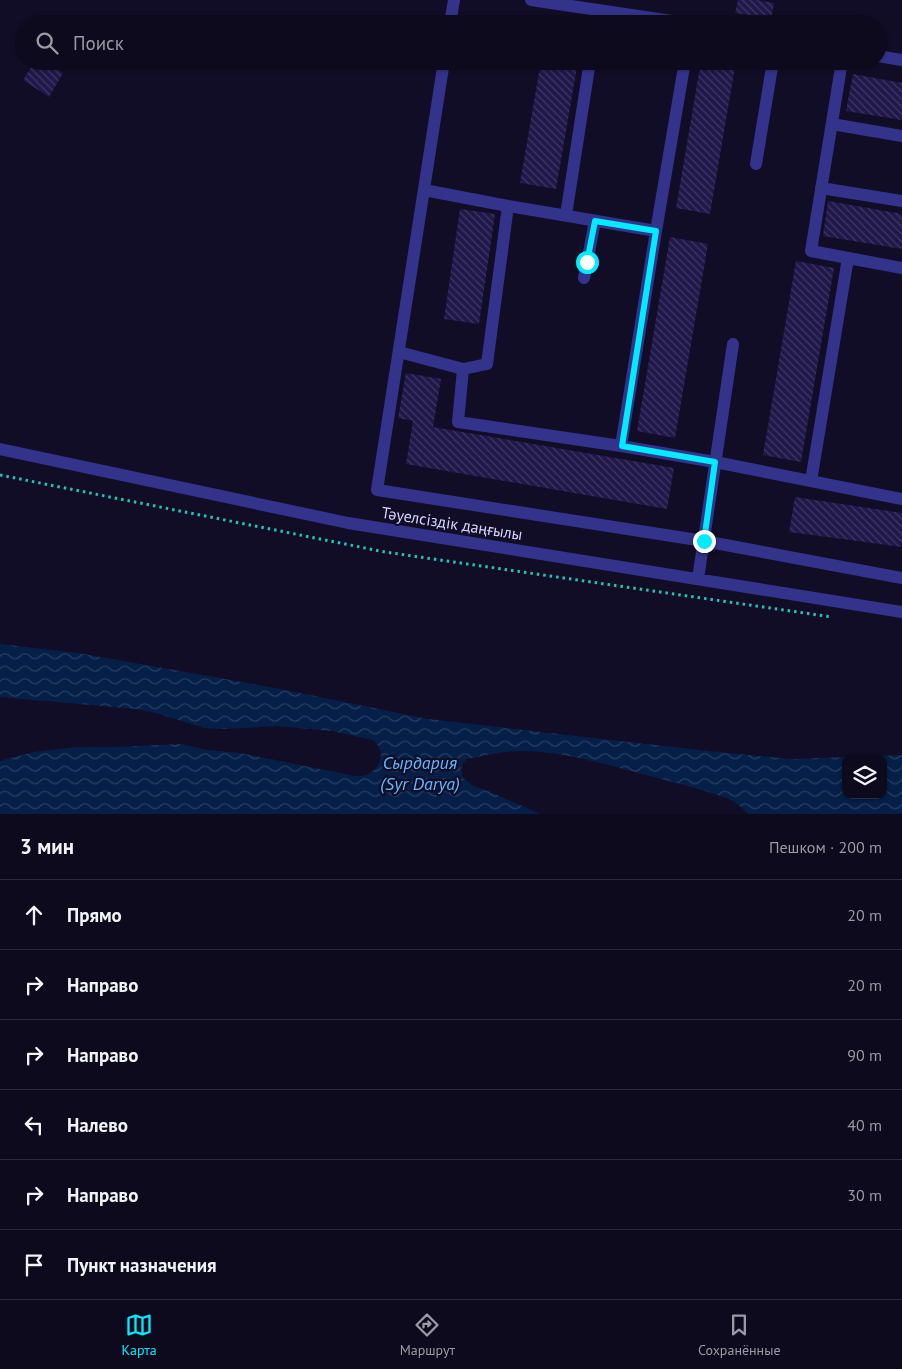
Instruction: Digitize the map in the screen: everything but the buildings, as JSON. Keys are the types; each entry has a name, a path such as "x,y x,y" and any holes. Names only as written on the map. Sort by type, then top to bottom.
{"street":[{"path":"452,15 454,0"},
{"path":"532,0 592,6 642,15"},
{"path":"887,58 902,60"},
{"path":"443,70 377,490 704,541 902,578"},
{"path":"566,215 589,70"},
{"path":"622,446 683,70"},
{"path":"756,164 772,70"},
{"path":"841,70 811,251 902,268"},
{"path":"832,124 902,136"},
{"path":"821,188 902,201"},
{"path":"424,190 656,231"},
{"path":"399,352 463,369 487,364 508,206"},
{"path":"584,278 595,221"},
{"path":"811,481 848,258"},
{"path":"698,579 733,344"},
{"path":"463,369 458,422 622,446 715,462 902,499"},
{"name":"Тәуелсіздік даңғылы","path":"0,449 348,523 902,612"}],"path":[{"path":"0,475 385,552 834,618"}],"water":[{"name":"Сырдария (Syr Darya)","path":"0,644 78,653 270,687 428,719 791,759 842,757 842,799 887,799 887,756 902,755 902,814 748,814 730,800 685,785 583,759 551,753 519,751 466,759 461,768 463,778 473,786 540,814 0,814 0,761 34,752 78,747 181,744 207,750 240,753 360,776 366,775 375,769 381,754 380,749 373,740 332,731 277,726 204,728 156,713 136,709 0,697"}],"route":[{"path":"587,262 595,221 656,231 622,446 715,462 704,541"}]}
